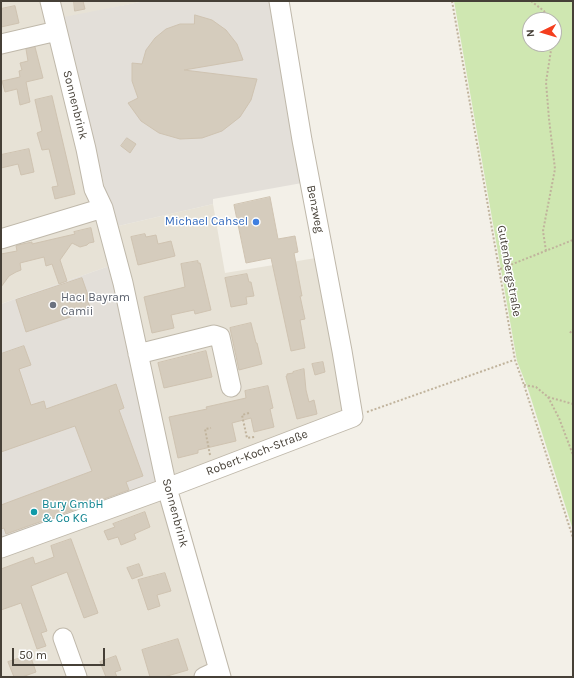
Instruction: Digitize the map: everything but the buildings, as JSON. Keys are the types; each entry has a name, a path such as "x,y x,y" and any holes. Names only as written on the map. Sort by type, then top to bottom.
{"street":[{"name":"Sonnenbrink","path":"50,1 84,141 94,189 103,208 123,283 167,488 215,675"},
{"name":"Benzweg","path":"279,1 302,140 342,350 353,417"},
{"path":"1,44 58,31"},
{"path":"1,239 103,208"},
{"path":"138,354 214,334 220,337 231,387"},
{"name":"Robert-Koch-Straße","path":"1,548 167,488 353,417"},
{"path":"63,638 78,677"}],"path":[{"name":"Gutenbergstraße","path":"452,1 515,360 573,538"},
{"path":"531,1 544,12"},
{"path":"546,251 543,231 555,169 546,82 551,52"},
{"path":"499,270 573,240"},
{"path":"570,333 573,329"},
{"path":"353,417 515,360"},
{"path":"524,385 536,387 548,397 560,418 573,454"},
{"path":"548,397 573,404"},
{"path":"249,413 242,415 247,438 260,436"},
{"path":"211,428 205,429 213,470"}],"shaded area":[{"path":"1,1 145,1 64,18 114,227 213,204 225,273 328,256 356,419 170,489 224,677 1,677 1,549 118,263 1,304"},
{"path":"145,1 271,1 302,183 213,199 213,204 114,227 64,17"},
{"path":"118,263 165,487 1,549 1,304"}],"green space":[{"path":"454,1 573,1 573,530 528,389 517,361"}],"place":[{"name":"Michael Cahsel","path":"256,222"},
{"name":"Hacı Bayram Camii","path":"53,305"},
{"name":"Bury GmbH & Co KG","path":"34,512"}]}
